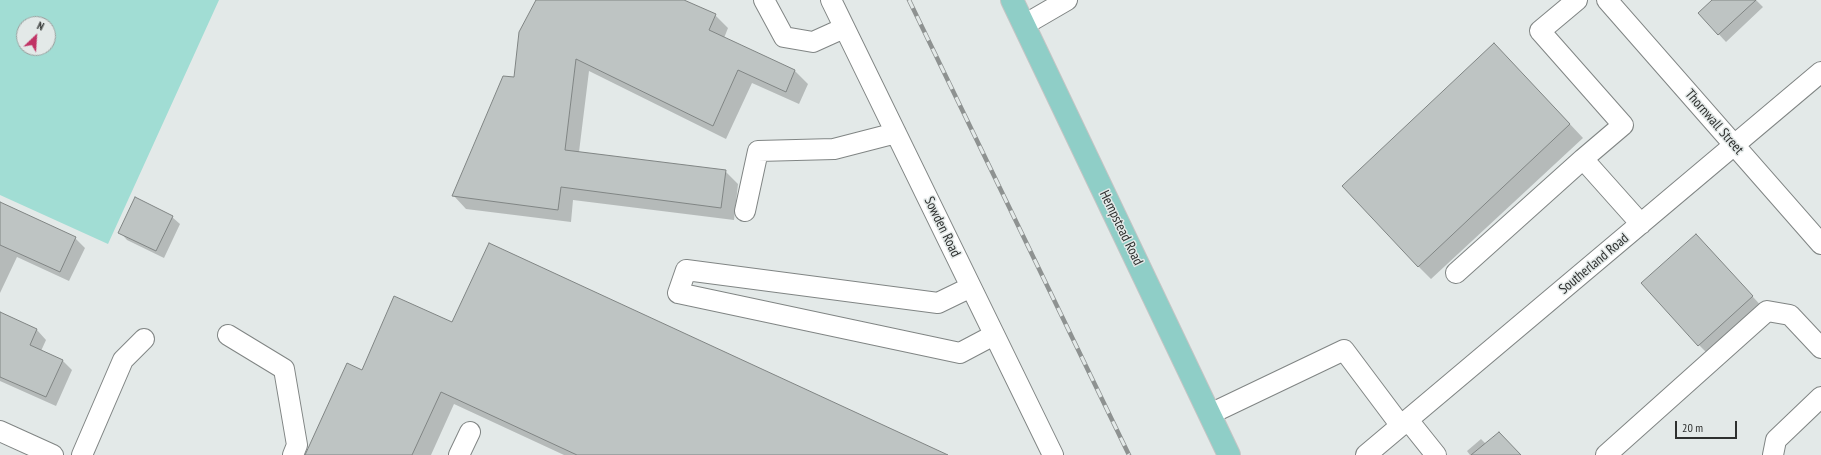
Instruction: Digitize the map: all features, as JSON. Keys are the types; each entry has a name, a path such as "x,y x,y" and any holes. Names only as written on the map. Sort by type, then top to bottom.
{"main road":[{"name":"Hempstead Road","path":"1012,0 1229,455"}],"street":[{"path":"764,0 784,37 813,42 844,28"},
{"name":"Sowden Road","path":"831,0 1053,455"},
{"path":"1024,25 1067,0"},
{"path":"1456,273 1623,125 1540,31 1577,0"},
{"name":"Thornwall Street","path":"1607,0 1821,244"},
{"name":"Southerland Road","path":"1366,455 1821,72"},
{"path":"745,211 758,151 834,149 896,133"},
{"path":"1583,159 1641,224"},
{"path":"971,287 938,304 686,270 678,293 960,353 994,335"},
{"path":"1606,455 1767,311 1790,315 1821,348"},
{"path":"228,335 284,369 297,445 293,455"},
{"path":"82,455 123,360 144,339"},
{"path":"1210,414 1344,350 1404,423 1436,455"},
{"path":"1773,455 1776,440 1821,398"},
{"path":"0,430 53,455"},
{"path":"460,455 470,432"}],"green space":[{"path":"0,0 219,0 108,244 0,195"}],"building":[{"path":"536,0 684,0 716,14 709,30 795,70 786,92 738,70 713,126 576,59 565,150 726,170 721,208 561,187 558,210 452,196 503,76 514,77 519,32"},
{"path":"1712,0 1756,0 1718,35 1698,13"},
{"path":"1494,43 1570,124 1418,267 1342,186"},
{"path":"135,197 173,216 156,251 118,233"},
{"path":"0,202 76,237 60,272 0,245"},
{"path":"1696,234 1753,296 1698,346 1641,283"},
{"path":"489,243 948,455 577,455 441,392 412,455 305,455 347,363 362,370 394,296 452,322"},
{"path":"0,312 37,329 30,345 63,360 46,397 0,377"},
{"path":"1499,432 1521,455 1471,455"}],"railway":[{"path":"909,0 1129,455"}]}
